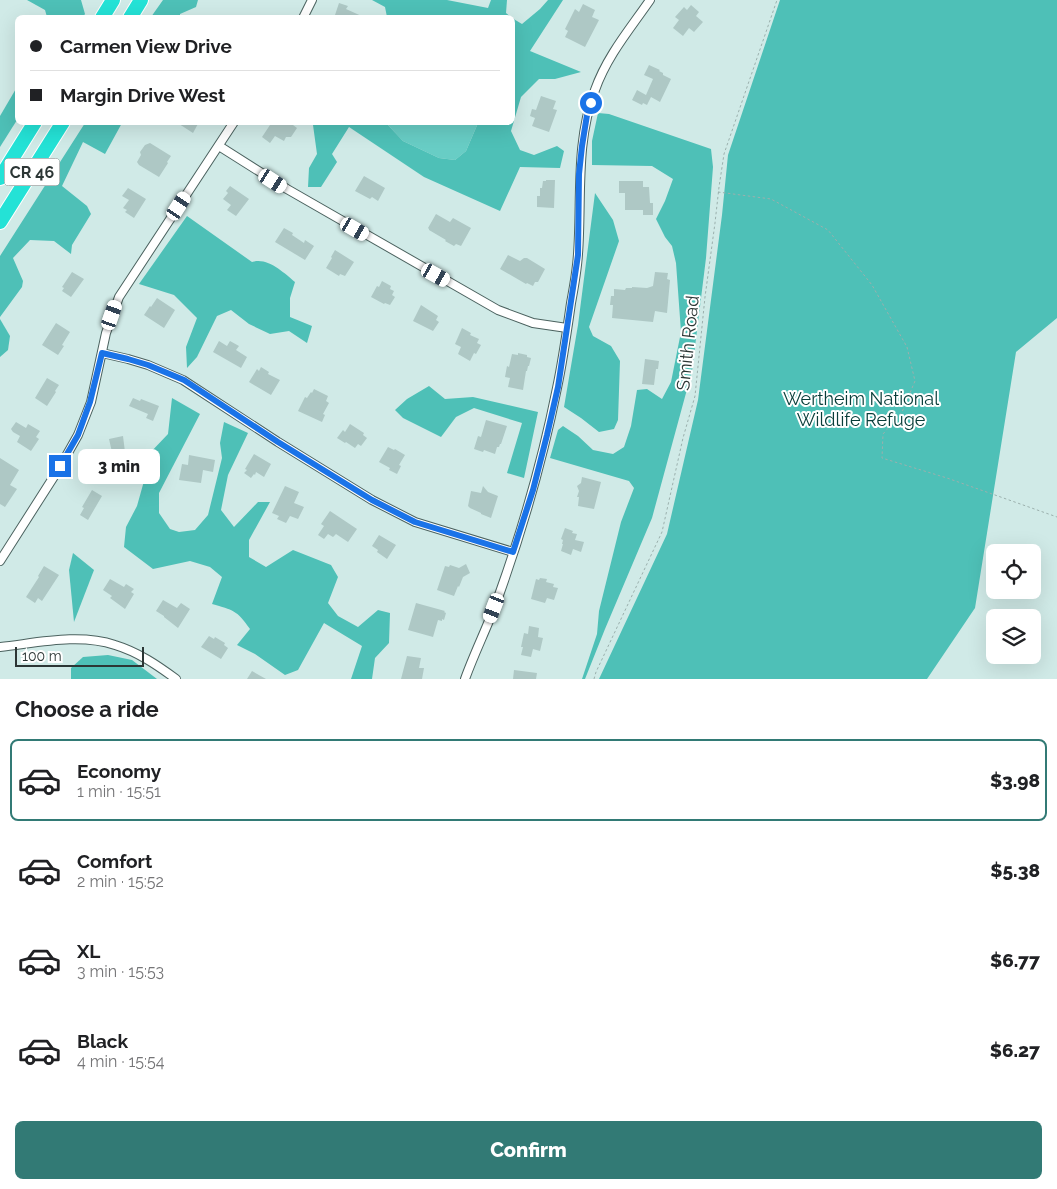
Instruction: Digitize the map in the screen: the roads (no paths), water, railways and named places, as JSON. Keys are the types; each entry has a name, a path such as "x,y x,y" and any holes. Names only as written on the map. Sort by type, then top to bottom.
{"highway":[{"path":"104,15 113,0"},
{"path":"132,15 142,0"},
{"name":"CR 46","path":"0,178 33,125"},
{"name":"CR 46","path":"0,222 61,125"}],"street":[{"path":"304,15 312,0"},
{"path":"465,679 493,612 533,490 558,387 578,255 579,174 587,115 594,91 604,69 646,2"},
{"path":"0,560 78,435 90,402 106,333 119,297 232,125"},
{"path":"219,146 287,189 498,310 534,323 567,328"},
{"path":"102,353 148,365 184,380 278,442 372,500 415,522 513,552"},
{"path":"0,647 67,640 89,640 114,644 135,652 156,664 176,679"}],"park label":[{"name":"Wertheim National Wildlife Refuge","path":"861,409"}]}
